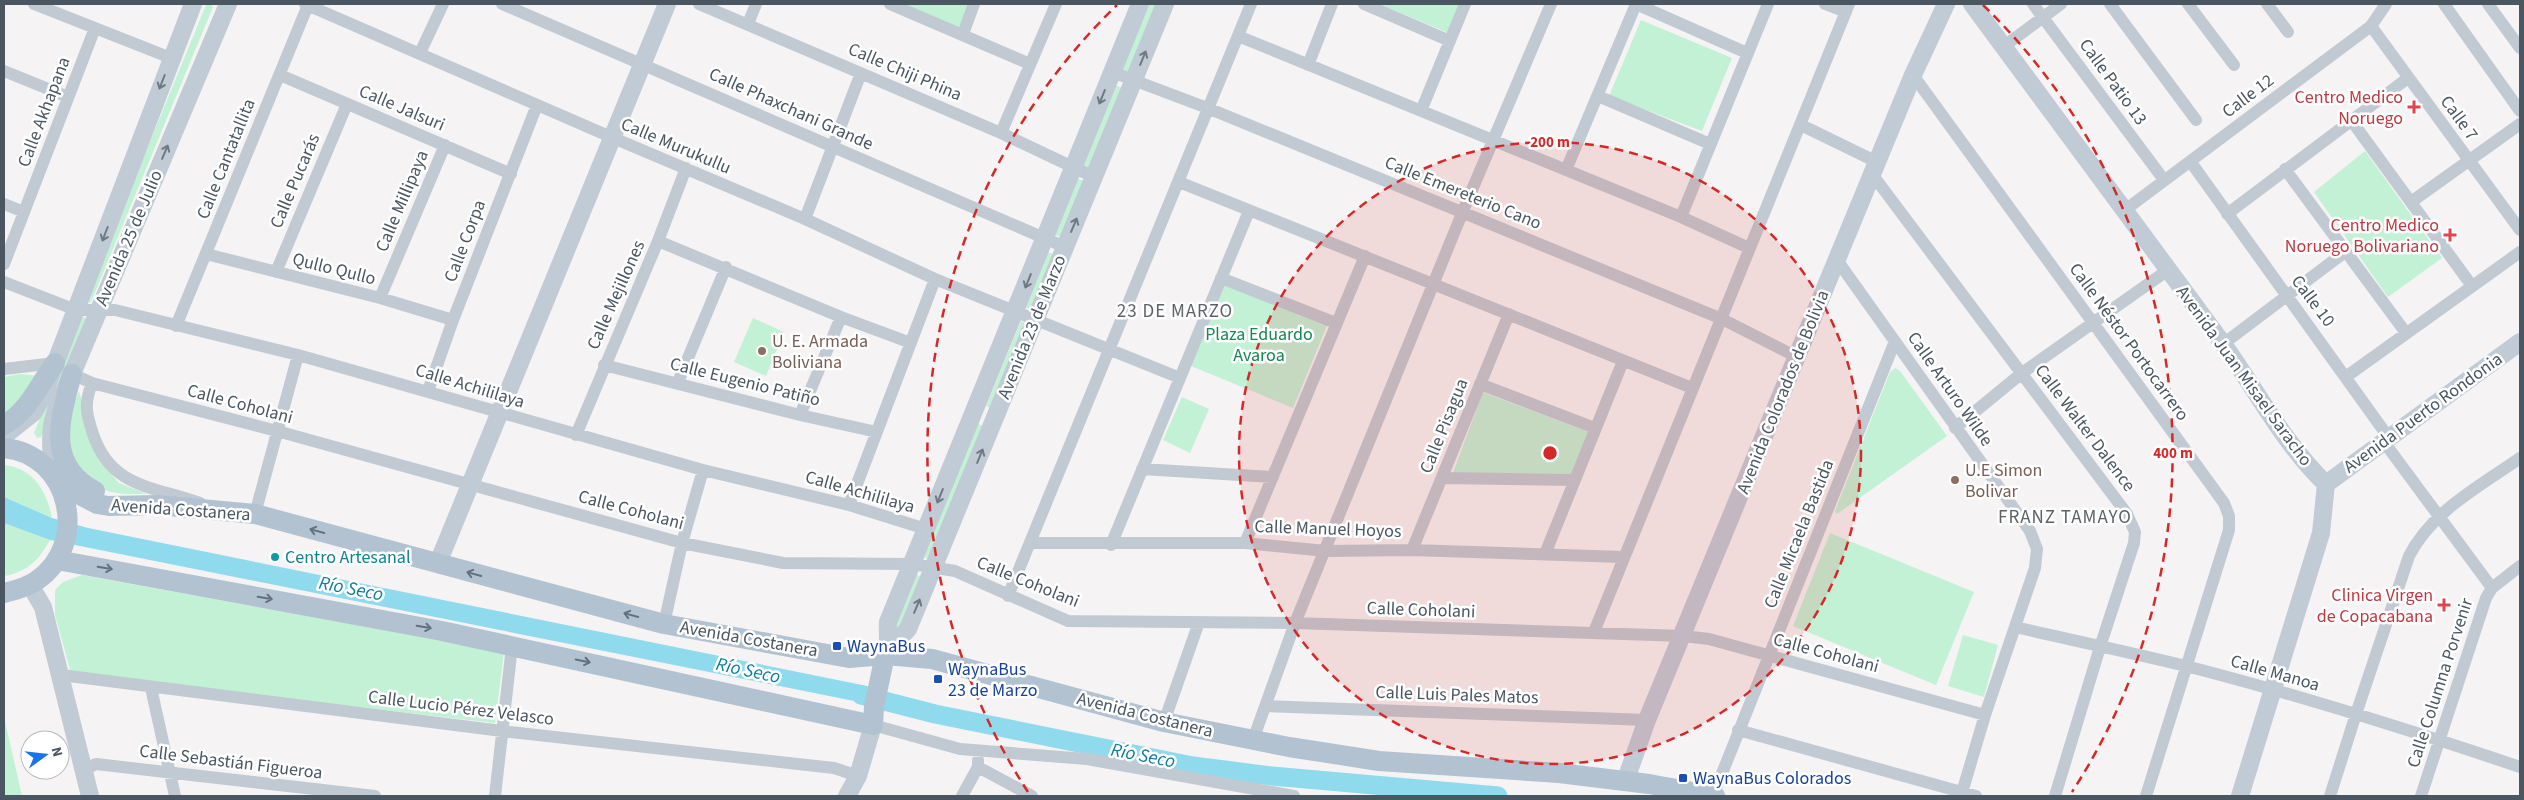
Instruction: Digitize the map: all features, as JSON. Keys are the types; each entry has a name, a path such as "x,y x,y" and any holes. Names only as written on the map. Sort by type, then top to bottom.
{"main road":[{"path":"4,426 31,402 55,363"},
{"path":"72,374 60,429 64,460 71,473 80,483 101,494 158,505"},
{"name":"Avenida Costanera","path":"4,448 22,452 34,458 57,480 97,504 109,506 158,505 255,514 664,624 850,658 888,649 953,664 1164,722 1253,740 1379,761 1559,773 1714,796"},
{"path":"4,593 30,585 38,580 60,553 69,520 66,502 57,480"},
{"path":"60,553 442,630 512,646 874,716 888,649"}],"street":[{"path":"34,4 171,58"},
{"name":"Avenida 25 de Julio","path":"4,436 34,414 42,398 193,4"},
{"name":"Avenida 25 de Julio","path":"57,480 50,445 50,429 54,413 228,4"},
{"name":"Calle Murukullu","path":"306,4 611,138 805,219 935,279 1016,310 1180,378"},
{"name":"Calle Cantatallita","path":"176,326 280,76 306,4"},
{"path":"420,53 443,4"},
{"name":"Calle Phaxchani Grande","path":"502,4 643,63 1064,247"},
{"path":"438,563 667,4"},
{"name":"Calle Chiji Phina","path":"699,4 1001,133 1094,177"},
{"path":"748,24 756,4"},
{"path":"890,4 1030,64"},
{"path":"963,34 974,4"},
{"path":"1001,133 1056,4"},
{"name":"Avenida 23 de Marzo","path":"888,649 888,622 1140,4"},
{"name":"Avenida 23 de Marzo","path":"888,649 908,629 1165,4"},
{"path":"1008,596 1210,109 1251,4"},
{"path":"1308,65 1332,4"},
{"path":"1364,4 1450,41"},
{"path":"1421,111 1465,4"},
{"path":"1253,740 1295,624 1463,212 1551,4"},
{"path":"1566,170 1636,4 1747,53"},
{"path":"1681,216 1768,4"},
{"path":"1594,632 1848,8 1825,4"},
{"name":"Avenida Colorados de Bolivia","path":"1626,782 1647,720 1874,168 1913,75 1946,4"},
{"name":"Avenida Juan Misael Saracho","path":"1972,4 2223,344 2290,443 2309,467 2326,484"},
{"name":"Calle Patio 13","path":"2033,4 2164,180"},
{"path":"2004,47 2061,4"},
{"path":"2110,4 2196,120"},
{"path":"2188,4 2234,65"},
{"path":"2267,4 2288,32"},
{"name":"Calle 12","path":"2125,210 2371,26 2386,4"},
{"path":"2444,4 2520,111"},
{"path":"2488,4 2520,48"},
{"name":"Calle 7","path":"2371,26 2520,230"},
{"name":"Calle Akhapana","path":"4,264 95,28"},
{"path":"1238,36 1681,216 1749,248"},
{"path":"4,71 68,97"},
{"name":"Calle Emereterio Cano","path":"1112,72 1135,79 1210,109 1722,319 1797,357"},
{"path":"805,219 861,73"},
{"name":"Calle Néstor Portocarrero","path":"1913,75 2224,503 2229,516 2228,530 2146,796"},
{"name":"Calle Jalsuri","path":"280,76 511,174"},
{"path":"2228,214 2284,169 2408,78"},
{"path":"1598,96 1710,144"},
{"name":"Calle Pucarás","path":"276,272 347,104"},
{"name":"Calle Corpa","path":"428,390 453,320 537,105"},
{"path":"2351,120 2472,286"},
{"path":"2412,202 2520,124"},
{"path":"1801,126 1874,168"},
{"name":"Calle Millipaya","path":"380,298 445,145"},
{"name":"Calle 10","path":"2190,161 2347,376 2386,440 2492,588"},
{"name":"Calle Mejillones","path":"576,435 658,241 686,168"},
{"name":"Calle Walter Dalence","path":"1874,168 2022,374 2127,514 2135,532 2134,543 2100,646 2055,796"},
{"path":"2284,169 2406,333"},
{"path":"1179,182 1692,388"},
{"path":"4,204 24,212"},
{"path":"1111,545 1249,211"},
{"path":"658,241 726,267 842,317 911,343"},
{"path":"2223,344 2345,252"},
{"path":"2347,376 2520,252"},
{"name":"Qullo Qullo","path":"206,254 380,298 453,320"},
{"path":"1246,543 1365,256"},
{"name":"Calle Arturo Wilde","path":"1837,260 2035,541 2037,558 2035,568 1985,714 1962,795"},
{"path":"678,382 726,267"},
{"path":"1955,428 2022,374 2168,270"},
{"path":"1221,278 1336,323"},
{"path":"849,505 935,279"},
{"name":"Calle Achililaya","path":"4,282 76,310 115,310 298,355 428,390 498,413 576,435 703,470 849,505 926,529"},
{"name":"Calle Pisagua","path":"1412,550 1509,314"},
{"path":"800,414 842,317"},
{"name":"Calle Micaela Bastida","path":"1714,796 1738,730 1825,520 1895,341"},
{"name":"Avenida Puerto Rondonia","path":"2326,484 2520,342"},
{"path":"255,514 298,355"},
{"path":"1545,554 1622,361"},
{"path":"4,369 55,363"},
{"name":"Calle Eugenio Patiño","path":"604,365 877,432"},
{"name":"Calle Coholani","path":"72,374 92,383 276,431 682,543 783,563 912,564 965,575 1008,596 1068,621 1295,624 1683,636 1709,639 1985,714"},
{"path":"92,383 86,400 88,420 97,446 109,466 125,479 221,510"},
{"path":"1480,384 1595,428"},
{"path":"975,410 995,419"},
{"path":"2330,796 2409,556 2417,540 2439,516 2520,458"},
{"path":"664,624 682,543 703,470"},
{"path":"1142,470 1273,477"},
{"path":"1442,478 1575,480"},
{"path":"2240,796 2320,533 2326,484"},
{"name":"Calle Manuel Hoyos","path":"1030,543 1111,545 1246,543 1326,551 1412,550 1623,557"},
{"name":"Calle Columna Porvenir","path":"2421,796 2486,598 2492,588 2520,566"},
{"path":"30,585 43,607 90,796"},
{"path":"1164,722 1199,622"},
{"name":"Calle Manoa","path":"2015,627 2185,666 2273,690 2440,740 2520,767"},
{"path":"495,796 512,646"},
{"name":"Calle Lucio Pérez Velasco","path":"60,675 502,732 834,768 858,776"},
{"path":"151,688 175,796"},
{"name":"Calle Luis Pales Matos","path":"1266,706 1647,720"},
{"path":"847,796 858,776 874,716 977,752 1006,751 1087,759 1294,796"},
{"path":"1738,730 1962,795 1976,796"},
{"path":"962,796 978,767 977,752"},
{"name":"Calle Sebastián Figueroa","path":"83,770 96,764 375,796"},
{"path":"978,767 1032,796"}],"green space":[{"path":"211,4 213,7 91,302 88,303 85,300 206,5"},
{"path":"899,4 970,4 960,29"},
{"path":"1150,4 1156,4 1128,72 1122,70"},
{"path":"1379,4 1464,4 1451,34"},
{"path":"1641,20 1732,58 1702,131 1609,96"},
{"path":"1115,85 1122,88 1090,169 1083,166"},
{"path":"2365,151 2442,258 2388,297 2314,192"},
{"path":"1078,179 1084,181 1062,237 1055,235"},
{"path":"1047,252 1054,254 1032,310 1025,307"},
{"name":"Plaza Eduardo Avaroa","path":"1226,282 1328,323 1293,408 1191,366"},
{"path":"84,317 88,322 41,437 37,438 34,433 81,318"},
{"path":"753,318 784,332 766,376 734,362"},
{"path":"1021,321 1026,323 991,408 986,406"},
{"path":"1895,368 1900,371 1947,436 1837,514 1835,511 1890,372"},
{"path":"20,374 40,376 4,421 4,377"},
{"path":"79,391 98,459 119,483 147,494 110,492 105,490 93,483 71,457 67,444 67,430"},
{"path":"1483,392 1588,432 1573,474 1453,473"},
{"path":"1182,397 1209,409 1190,453 1163,440"},
{"path":"976,423 983,426 929,559 922,557"},
{"path":"4,465 23,471 37,482 50,508 52,518 4,497"},
{"path":"4,523 50,540 32,564 19,572 4,576"},
{"path":"1830,533 1974,592 1936,685 1793,626"},
{"path":"915,574 920,576 899,629 894,627"},
{"path":"82,575 504,652 495,723 71,673 55,615 55,590 63,582"},
{"path":"1963,635 1998,645 1984,697 1948,686"},
{"path":"4,717 22,796 4,796"}],"water":[{"name":"Río Seco","path":"4,497 52,518 88,528 872,687 869,704 50,540 4,523"}],"waterway":[{"name":"Río Seco","path":"861,695 935,714 1193,766 1272,776 1498,796"}],"place":[{"name":"Centro Medico Noruego","path":"2414,107"},
{"name":"Centro Medico Noruego Bolivariano","path":"2450,235"},
{"name":"U. E. Armada Boliviana","path":"762,351"},
{"name":"U.E Simon Bolivar","path":"1955,480"},
{"name":"Centro Artesanal","path":"275,557"},
{"name":"Clinica Virgen de Copacabana","path":"2444,605"},
{"name":"WaynaBus","path":"837,646"},
{"name":"WaynaBus 23 de Marzo","path":"938,679"},
{"name":"WaynaBus Colorados","path":"1683,778"}],"district":[{"name":"23 DE MARZO","path":"1175,311"},
{"name":"FRANZ TAMAYO","path":"2065,517"}]}
